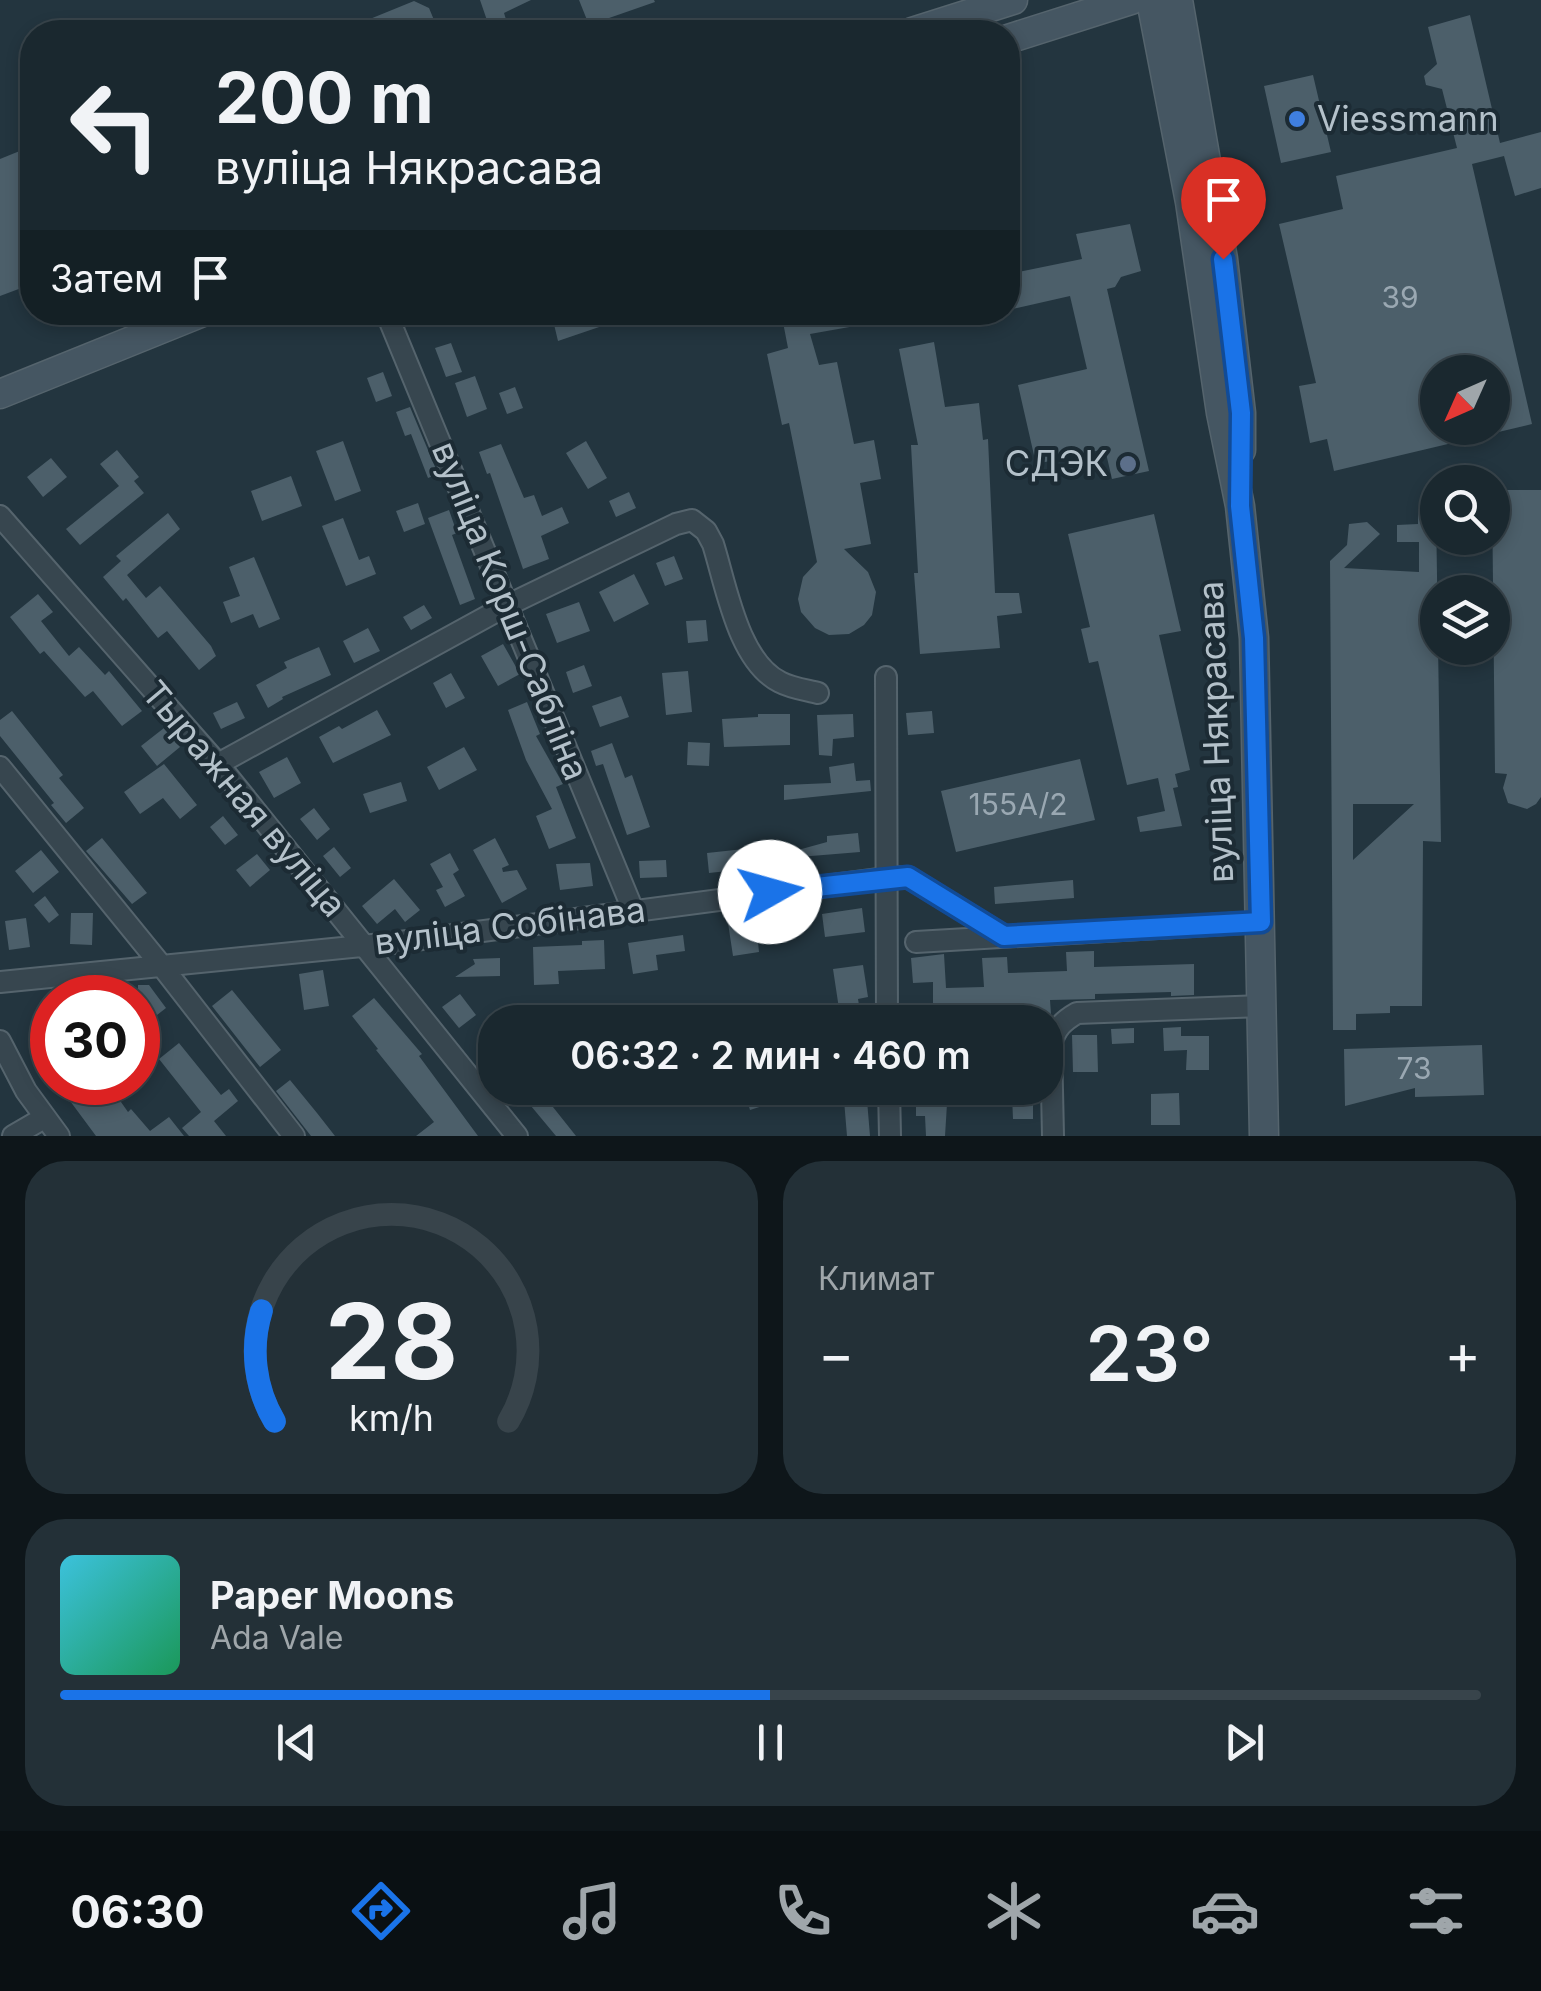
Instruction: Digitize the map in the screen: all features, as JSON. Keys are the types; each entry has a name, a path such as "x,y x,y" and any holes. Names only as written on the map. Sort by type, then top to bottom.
{"main road":[{"path":"950,20 1013,0"},
{"path":"1020,35 1131,0"},
{"name":"вуліца Някрасава","path":"1151,0 1190,202 1240,506 1254,638 1264,1136"},
{"name":"вуліца Някрасава","path":"1178,0 1228,296 1241,413 1240,506"},
{"path":"0,394 172,325"}],"street":[{"name":"вуліца Корш-Сабліна","path":"391,325 633,910"},
{"name":"Тыражная вуліца","path":"0,516 218,764 517,1136"},
{"path":"218,764 508,605 676,524 692,520 706,531 713,544 744,642 753,658 781,683 818,693"},
{"path":"886,678 888,1005"},
{"path":"0,767 294,1136"},
{"name":"вуліца Собінава","path":"0,982 366,945 908,877 1004,936"},
{"path":"916,942 1261,922"},
{"path":"1053,1136 1050,1044 1055,1029 1077,1013 1262,1006"},
{"path":"0,1042 44,1118 59,1136"},
{"path":"889,1105 890,1136"},
{"path":"13,1136 44,1118"}],"building":[{"path":"480,0 531,0 504,13 506,20 487,20"},
{"path":"579,0 655,2 603,20 587,20"},
{"path":"414,1 429,8 434,20 367,20"},
{"path":"1470,15 1500,143 1541,132 1541,188 1515,196 1504,156 1472,164 1532,424 1510,429 1510,355 1420,355 1420,445 1444,445 1334,471 1327,439 1310,443 1299,386 1316,383 1279,224 1343,209 1336,176 1457,148 1442,89 1426,85 1424,76 1437,64 1428,27"},
{"name":"Viessmann","path":"1313,75 1331,152 1281,163 1264,86"},
{"path":"20,151 20,288 0,296 0,159"},
{"path":"1130,224 1141,271 1121,277 1115,287 1107,289 1149,471 1112,479 1105,449 1036,464 1018,385 1087,369 1070,296 1020,307 1020,272 1082,259 1076,234"},
{"path":"554,325 605,325 558,341"},
{"path":"784,325 861,325 810,334 819,365 837,362 854,444 874,440 881,479 860,483 871,544 844,549 868,572 876,592 872,615 849,634 829,635 815,628 801,612 798,599 803,577 817,562 789,423 782,425 767,354 788,348"},
{"path":"934,342 945,407 979,403 983,440 988,439 995,593 1019,593 1022,613 997,616 1000,648 920,654 911,445 918,445 899,349"},
{"path":"451,343 462,372 446,377 435,348"},
{"path":"383,372 392,396 376,402 367,378"},
{"path":"475,376 487,409 467,417 455,383"},
{"path":"515,387 523,408 507,414 499,393"},
{"path":"410,407 438,474 428,478 411,434 405,436 396,412"},
{"path":"343,441 361,491 335,501 316,451"},
{"path":"586,441 607,478 588,489 566,453"},
{"path":"501,444 524,498 534,495 542,516 562,507 569,523 541,536 549,559 523,569 479,452"},
{"path":"117,450 139,477 134,481 144,493 80,545 66,529 119,486 100,464"},
{"path":"51,458 67,477 43,497 27,477"},
{"path":"291,476 302,506 262,521 251,491"},
{"path":"1510,490 1541,490 1541,797 1527,809 1508,803 1503,788 1507,774 1495,773 1494,665 1510,665 1510,575 1493,575 1493,555 1510,555"},
{"path":"629,492 636,508 616,517 609,501"},
{"path":"418,503 425,524 404,532 396,511"},
{"path":"1420,509 1420,555 1437,555 1437,575 1420,575 1420,665 1438,665 1441,842 1423,841 1422,1006 1390,1006 1390,1013 1356,1014 1356,1030 1333,1030 1330,561 1347,545 1349,524 1367,522 1380,534 1344,568 1419,572 1419,542 1397,542 1397,525 1418,524","holes":["1353,804 1414,804 1353,860"]},
{"path":"449,510 457,533 452,535 475,599 460,605 428,518"},
{"path":"168,513 180,529 127,575 146,598 160,586 211,646 216,656 199,670 167,631 158,638 126,598 123,601 103,577 121,561 116,556"},
{"path":"1154,514 1181,631 1159,635 1190,770 1175,774 1178,787 1173,788 1182,826 1140,832 1137,817 1165,811 1158,778 1127,785 1098,661 1089,663 1081,629 1090,627 1068,534"},
{"path":"343,518 359,560 369,556 376,574 346,586 322,526"},
{"path":"674,556 683,579 665,586 656,563"},
{"path":"254,557 280,619 259,628 253,614 231,623 223,602 240,596 229,567"},
{"path":"634,574 649,604 614,622 599,592"},
{"path":"38,594 53,612 41,621 69,656 79,647 105,675 109,671 142,711 122,726 93,691 85,697 44,651 40,654 10,617"},
{"path":"579,602 590,631 557,643 546,614"},
{"path":"424,605 432,618 411,630 403,617"},
{"path":"706,620 708,641 688,643 686,621"},
{"path":"368,628 380,651 354,663 343,641"},
{"path":"503,644 520,674 498,686 481,656"},
{"path":"319,647 331,675 282,697 268,708 256,685 287,668 284,662"},
{"path":"584,665 592,686 573,693 566,672"},
{"path":"688,671 692,712 666,715 662,673"},
{"path":"451,673 465,698 446,708 433,683"},
{"path":"621,696 629,717 600,727 592,706"},
{"path":"237,702 245,718 221,729 213,713"},
{"path":"527,702 540,734 536,736 563,784 556,787 576,838 549,849 536,816 552,809 526,760 508,710"},
{"path":"377,710 391,735 333,763 319,737"},
{"path":"12,711 84,808 66,823 0,736 0,720"},
{"path":"932,711 934,733 908,735 906,713"},
{"path":"790,714 790,745 724,747 722,719"},
{"path":"853,714 854,737 833,739 832,756 819,755 817,715"},
{"path":"164,728 180,747 157,766 141,746"},
{"path":"688,742 710,743 709,766 687,765"},
{"path":"612,743 625,778 632,775 650,827 627,835 603,764 596,766 591,751"},
{"path":"464,747 477,770 439,790 427,767"},
{"path":"287,757 301,783 274,798 259,772"},
{"path":"1080,759 1095,820 956,852 941,791"},
{"path":"854,763 856,781 870,780 871,791 784,800 784,785 831,783 829,767"},
{"path":"164,764 197,805 180,819 163,798 140,814 124,792"},
{"path":"401,782 407,801 370,813 363,794"},
{"path":"314,808 330,829 317,840 300,819"},
{"path":"223,816 238,835 225,845 210,827"},
{"path":"858,833 860,852 799,857 798,850 827,842 827,836"},
{"path":"102,838 147,893 132,904 86,851"},
{"path":"495,838 509,865 502,868 503,872 517,870 527,889 502,903 473,850"},
{"path":"334,847 351,868 340,877 323,856"},
{"path":"744,849 746,869 709,873 707,853"},
{"path":"41,850 59,872 33,893 15,871"},
{"path":"450,853 459,870 453,874 465,896 445,907 436,890 443,887 430,864"},
{"path":"257,854 270,870 250,887 236,870"},
{"path":"666,860 667,877 640,878 639,861"},
{"path":"590,863 593,886 560,890 556,864"},
{"path":"394,879 420,910 405,922 395,909 377,924 362,906"},
{"path":"1073,880 1074,898 995,904 994,887"},
{"path":"45,896 59,915 49,923 34,905"},
{"path":"862,908 865,932 825,937 822,914"},
{"path":"71,913 93,913 92,945 70,944"},
{"path":"26,918 30,947 9,950 5,921"},
{"path":"796,918 799,936 758,942 759,952 733,956 728,923"},
{"path":"683,935 685,951 656,955 658,970 633,974 628,943"},
{"path":"604,940 605,969 558,971 559,984 534,985 533,947"},
{"path":"1094,951 1094,967 1194,964 1194,995 1095,994 1095,999 1050,1000 1050,1005 933,1005 933,982 913,983 911,958 944,954 946,988 984,987 982,958 1007,957 1008,973 1067,971 1066,952"},
{"path":"500,958 500,976 455,977 475,964 473,959"},
{"path":"863,965 868,997 858,999 859,1005 838,1005 833,969"},
{"path":"323,970 329,1006 304,1010 299,974"},
{"path":"232,990 281,1050 260,1067 212,1006"},
{"path":"460,994 476,1015 459,1028 442,1007"},
{"path":"374,998 422,1054 419,1056 478,1136 416,1136 434,1122 352,1016"},
{"path":"1181,1027 1181,1036 1209,1036 1209,1070 1186,1070 1187,1050 1164,1051 1163,1028"},
{"path":"1134,1028 1134,1043 1112,1044 1111,1029"},
{"path":"1072,1035 1097,1035 1098,1072 1073,1072"},
{"path":"179,1043 221,1095 229,1089 238,1101 214,1121 226,1136 189,1136 182,1128 201,1112 160,1058"},
{"path":"1482,1045 1484,1095 1415,1097 1415,1088 1345,1106 1344,1049"},
{"path":"290,1080 335,1136 311,1136 276,1091"},
{"path":"1179,1093 1180,1125 1151,1125 1151,1094"},
{"path":"73,1105 123,1105 150,1131 169,1117 184,1136 96,1136"},
{"path":"530,1105 551,1105 576,1136 556,1136"},
{"path":"844,1105 867,1105 870,1136 847,1136"},
{"path":"916,1105 947,1105 945,1136 926,1136 925,1116 916,1116"},
{"path":"1012,1105 1033,1105 1033,1119 1013,1119"}],"place":[{"name":"Viessmann","path":"1297,119"},
{"name":"СДЭК","path":"1128,464"}],"route":[{"path":"770,892 908,877 1004,936 1261,922 1254,638 1240,506 1241,413 1223,259"}]}
